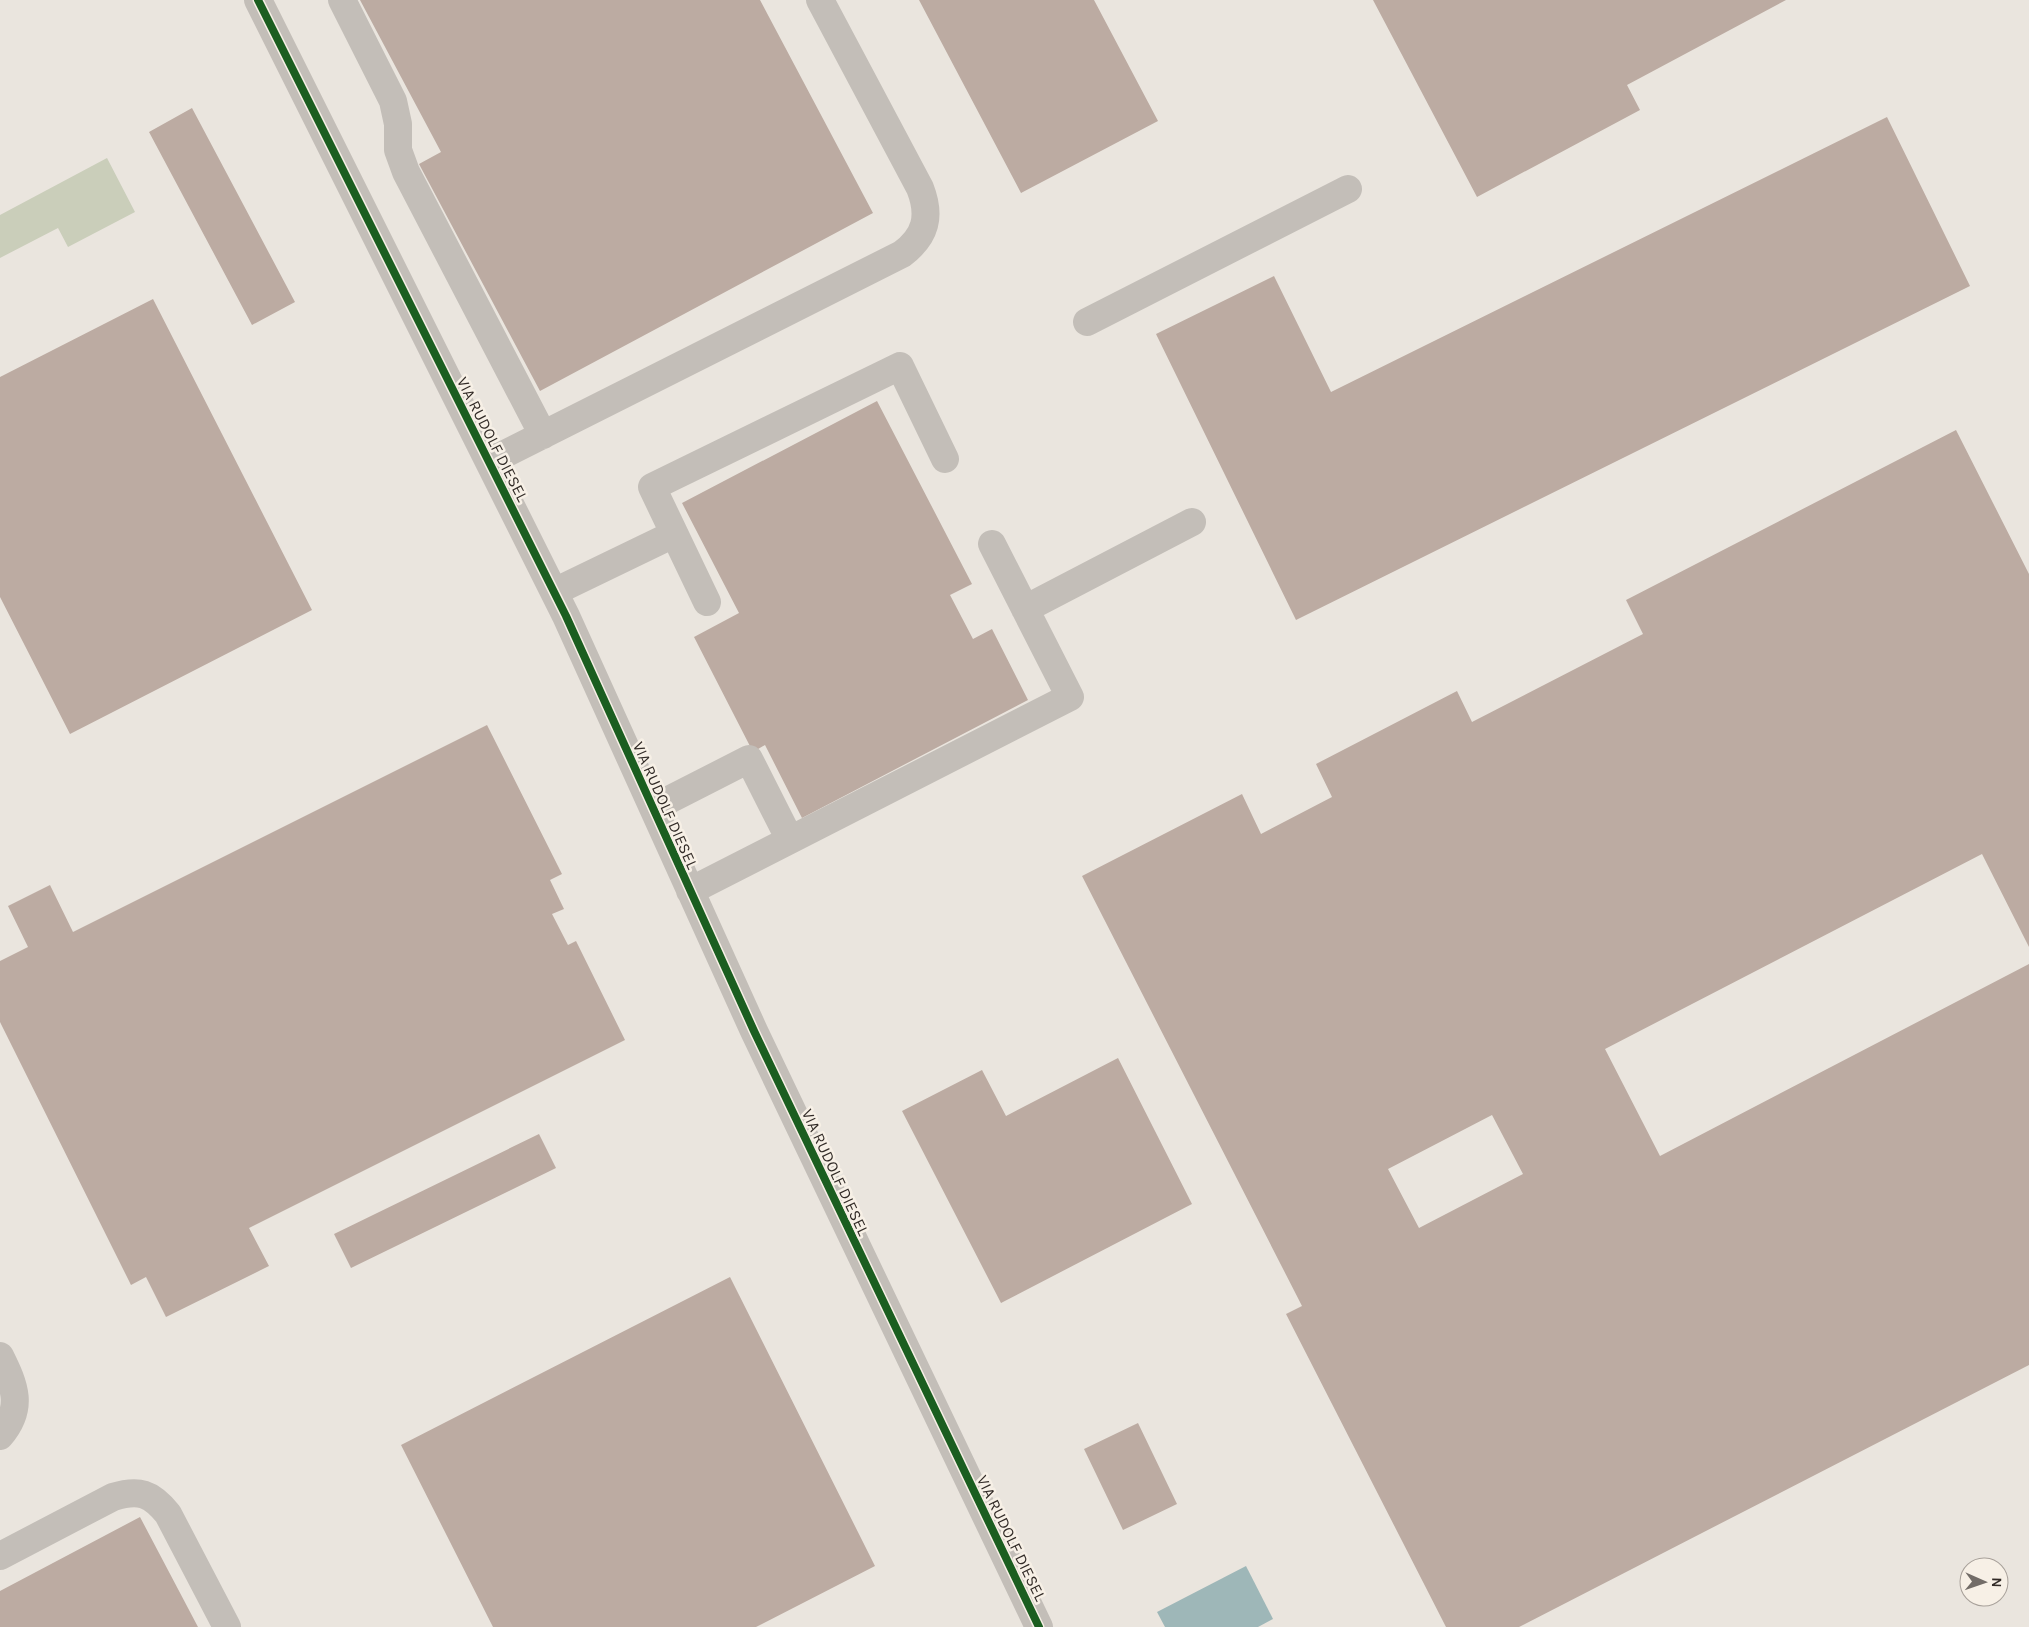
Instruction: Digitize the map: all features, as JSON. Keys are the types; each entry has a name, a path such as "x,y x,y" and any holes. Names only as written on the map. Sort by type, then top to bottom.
{"street":[{"name":"VIA RUDOLF DIESEL","path":"258,0 554,592 813,1156 1039,1627"},
{"path":"342,0 393,101 398,124 398,150 406,172 543,435"},
{"path":"489,462 902,254 914,246 921,236 926,213 920,188 820,0"},
{"path":"1087,322 1348,189"},
{"path":"707,602 652,487 900,366 945,459"},
{"path":"1025,609 1192,522"},
{"path":"554,592 674,534"},
{"path":"690,891 1070,697 992,544"},
{"path":"653,808 749,759 790,840"},
{"path":"0,1356 8,1373 16,1402 14,1415 8,1427 0,1436"},
{"path":"0,1556 113,1497 130,1493 146,1494 168,1514 227,1627"}],"green space":[{"path":"107,158 135,212 68,247 58,228 0,258 0,215"}],"water":[{"path":"1246,1566 1273,1619 1258,1627 1165,1627 1157,1612"}],"building":[{"path":"360,0 760,0 873,213 540,391 419,164 441,152"},
{"path":"919,0 1094,0 1158,121 1021,193"},
{"path":"1373,0 1786,0 1627,85 1640,110 1477,197"},
{"path":"192,108 295,302 252,325 149,132"},
{"path":"1887,117 1970,286 1296,620 1156,334 1274,276 1331,392"},
{"path":"153,299 312,610 70,734 0,597 0,377"},
{"path":"877,401 972,584 950,595 973,639 992,629 1028,700 802,818 765,745 753,752 694,637 739,613 682,503"},
{"path":"1956,430 2029,574 2029,947 1982,854 1605,1049 1660,1156 2029,964 2029,1365 1519,1627 1446,1627 1286,1314 1302,1306 1082,876 1242,794 1261,834 1332,797 1316,764 1457,691 1472,722 1643,634 1626,600","holes":["1492,1115 1523,1174 1419,1228 1388,1169"]},
{"path":"487,725 562,874 550,880 564,909 552,914 568,945 576,941 625,1040 249,1228 269,1266 166,1317 146,1277 131,1285 0,1022 0,961 28,947 8,906 50,885 73,932"},
{"path":"1118,1058 1192,1204 1001,1303 902,1111 982,1070 1006,1116"},
{"path":"539,1134 556,1168 351,1268 334,1234"},
{"path":"730,1277 875,1566 756,1627 493,1627 401,1445"},
{"path":"1138,1423 1177,1504 1123,1530 1084,1449"},
{"path":"140,1517 198,1627 0,1627 0,1591"}],"cycle path":[{"path":"258,0 566,616 754,1031 1039,1627"}]}
